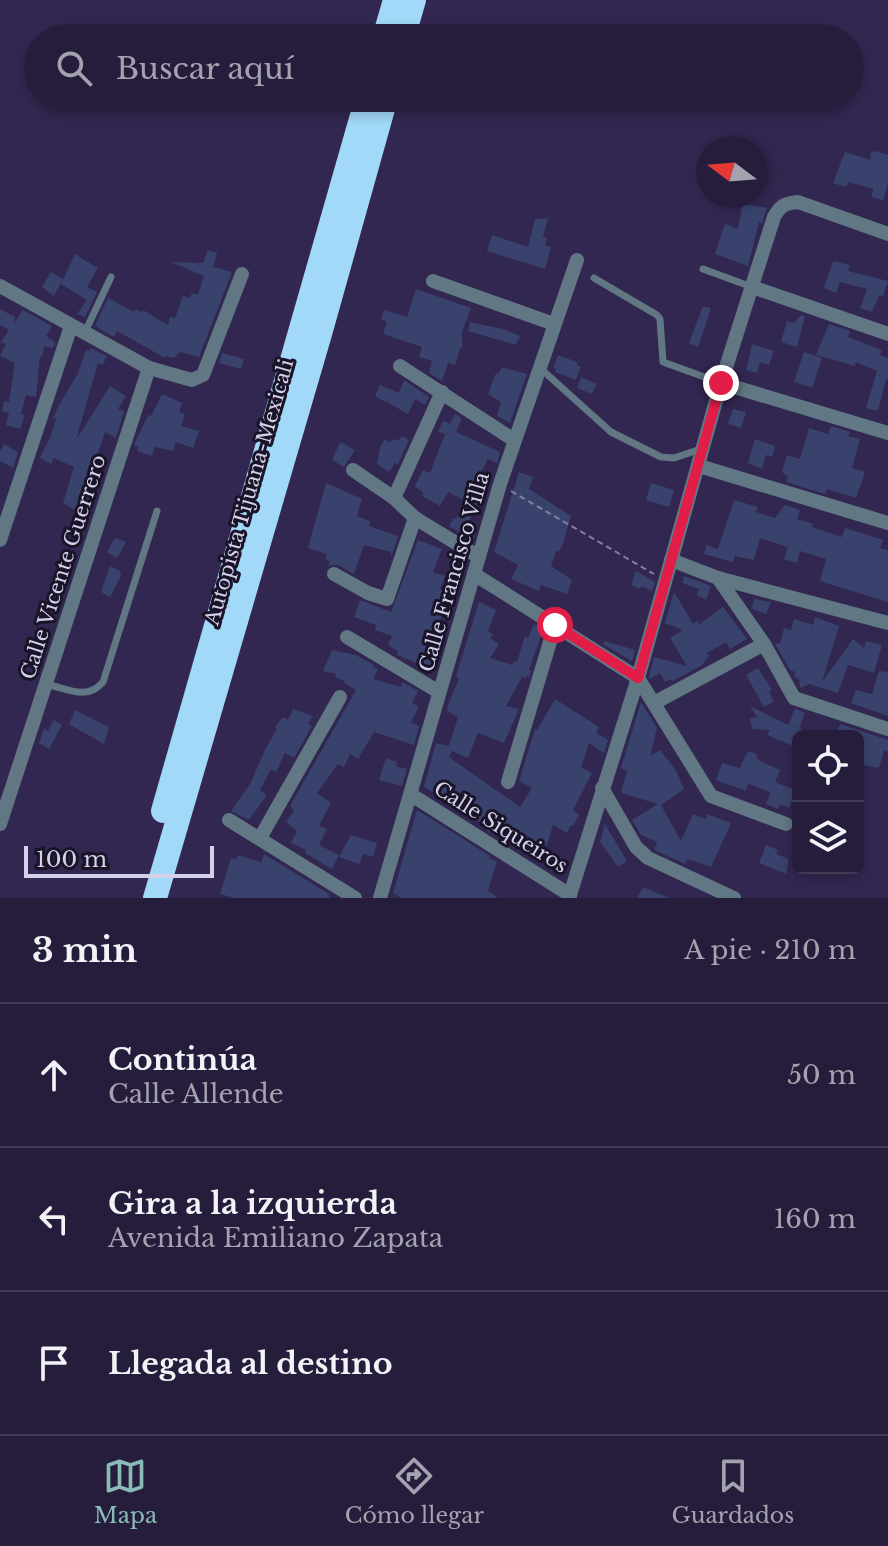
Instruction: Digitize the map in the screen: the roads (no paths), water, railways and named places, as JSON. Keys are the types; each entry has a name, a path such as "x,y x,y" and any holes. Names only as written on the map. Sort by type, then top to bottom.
{"highway":[{"path":"388,24 395,0"},
{"path":"407,24 414,0"},
{"name":"Autopista Tijuana-Mexicali","path":"138,898 363,112"},
{"name":"Autopista Tijuana-Mexicali","path":"155,898 382,112"}],"street":[{"path":"570,896 638,678 721,383 774,217 787,203 798,202 888,234"},
{"name":"Calle Francisco Villa","path":"380,898 500,484 577,260"},
{"path":"0,286 149,368 192,380 203,375 242,274"},
{"path":"433,281 554,324"},
{"path":"752,287 888,334"},
{"path":"0,540 71,326"},
{"path":"400,366 514,440"},
{"name":"Calle Vicente Guerrero","path":"0,824 149,368"},
{"path":"721,383 888,433"},
{"path":"394,498 442,392"},
{"path":"699,466 888,523"},
{"path":"353,470 394,498 415,518 479,557"},
{"path":"334,574 368,593 387,599 415,518"},
{"path":"671,560 718,578 888,623"},
{"path":"474,574 638,678 711,796 786,824"},
{"path":"718,578 764,644 794,698 888,729"},
{"path":"508,782 555,625"},
{"path":"347,637 439,692"},
{"path":"654,703 764,644"},
{"path":"260,838 340,697"},
{"path":"602,788 636,847 648,858 734,898"},
{"name":"Calle Siqueiros","path":"410,794 570,896"},
{"path":"229,820 355,898"}],"lane":[{"path":"703,269 752,287"},
{"path":"84,334 111,277"},
{"path":"594,278 657,315 660,319 663,362 721,383"},
{"path":"540,368 603,426 661,457 674,458 704,448"},
{"path":"46,684 87,693 95,692 103,682 157,511"}]}
